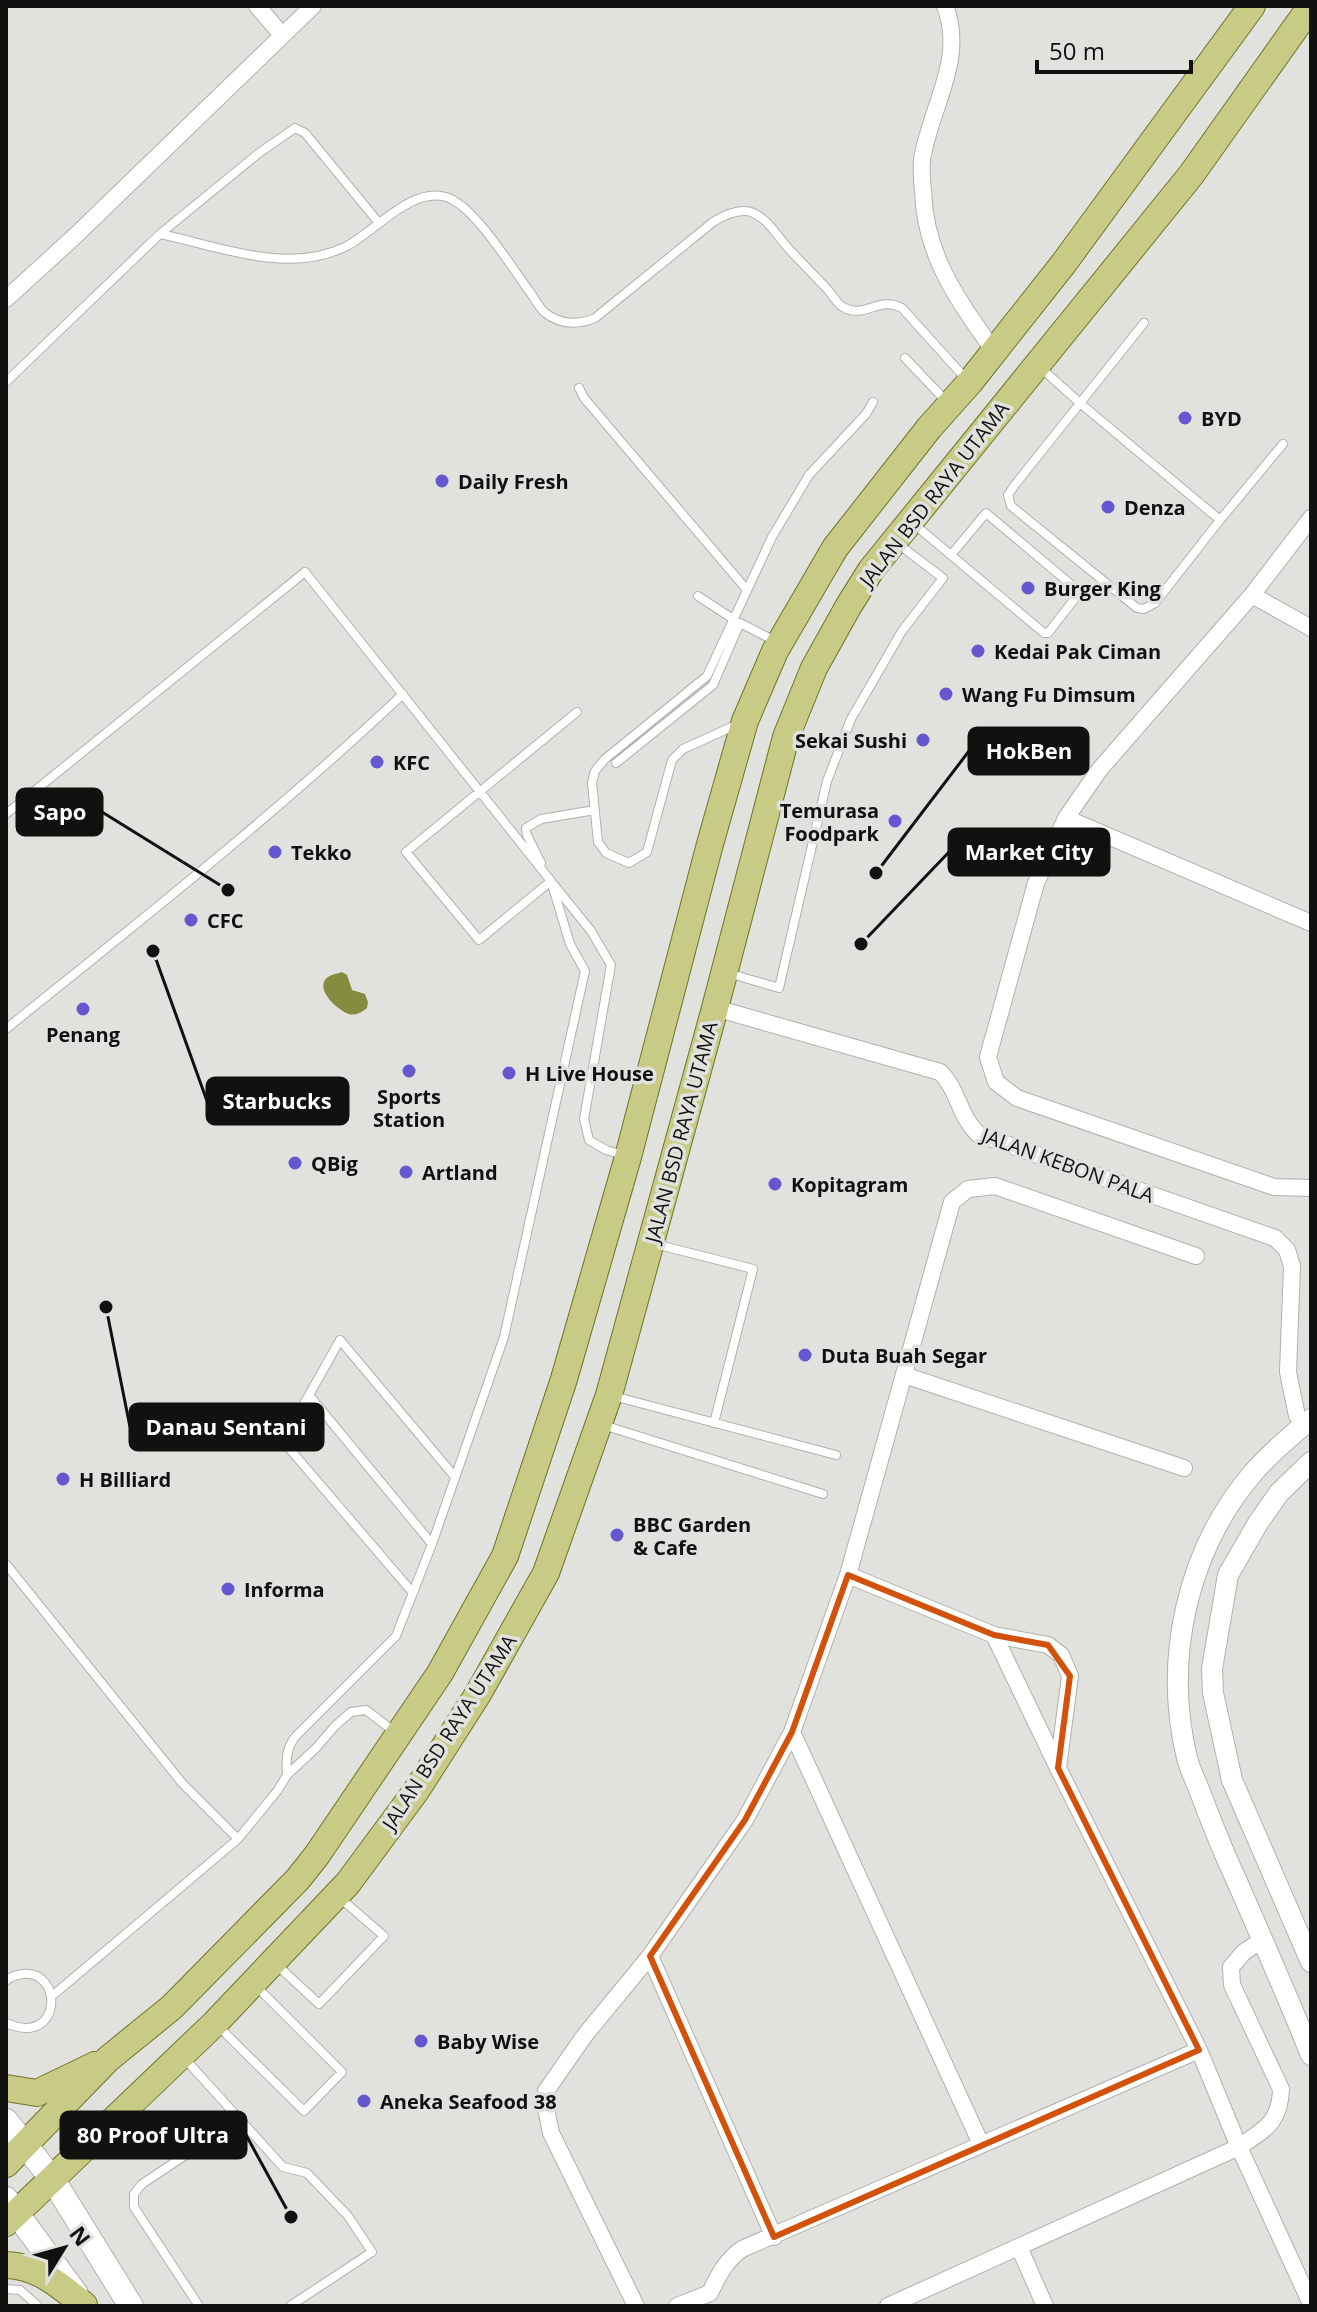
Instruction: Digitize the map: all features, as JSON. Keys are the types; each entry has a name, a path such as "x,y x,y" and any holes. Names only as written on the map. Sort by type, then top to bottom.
{"main road":[{"name":"JALAN BSD RAYA UTAMA","path":"6,2164 108,2059 172,2007 298,1879 440,1673 505,1556 564,1379 628,1157 745,721 779,644 835,548 1064,263 1252,6"},
{"name":"JALAN BSD RAYA UTAMA","path":"10,2212 53,2180 215,2023 348,1883 424,1779 478,1694 546,1573 609,1395 786,737 814,668 871,570 1191,175 1311,6"},
{"path":"710,844 754,852"},
{"path":"6,2088 37,2093 108,2059"},
{"path":"6,2121 53,2180 131,2306"},
{"path":"10,2212 84,2306"},
{"path":"6,2265 21,2265 36,2270 84,2306"}],"street":[{"path":"257,6 282,35"},
{"path":"6,299 313,6"},
{"path":"945,6 951,22 952,57 922,162 924,210 932,248 949,284 994,351"},
{"path":"1311,518 1252,595 1100,769 1066,818 1036,883 988,1057 996,1082 1017,1098 1274,1187 1311,1188"},
{"path":"1252,595 1311,628"},
{"path":"1066,818 1311,923"},
{"name":"JALAN KEBON PALA","path":"715,1008 940,1072 948,1079 965,1121 978,1134 1275,1238 1287,1250 1292,1266 1288,1372 1304,1417"},
{"path":"636,2306 551,2133 545,2104 546,2091 585,2035 650,1956 745,1820 792,1732 848,1575 952,1202 968,1189 995,1186 1196,1256"},
{"path":"904,1375 1184,1468"},
{"path":"1304,1417 1253,1473 1222,1516 1199,1561 1184,1617 1177,1690 1187,1759 1214,1830 1272,1958 1311,2055"},
{"path":"1311,1462 1279,1493 1228,1575 1212,1669 1215,1705 1232,1780 1311,1962"},
{"path":"1199,1561 1228,1575"},
{"path":"848,1575 994,1635 1048,1645 1061,1655 1070,1676 1058,1768"},
{"path":"994,1635 1199,2050 1239,2147 1311,2304"},
{"path":"792,1732 981,2144"},
{"path":"888,2306 1239,2147 1267,2128 1281,2107 1281,2089 1232,1985 1231,1967 1244,1952 1263,1939"},
{"path":"650,1956 774,2237"},
{"path":"677,2306 712,2300 721,2271 734,2254 1199,2050"},
{"path":"1019,2247 1045,2306"}],"lane":[{"path":"6,382 160,234 259,153 295,128 305,133 379,223"},
{"path":"160,234 254,257 324,255 349,245 418,199 432,195 448,198 470,211 545,312 567,323 581,324 595,318 713,222 732,210 750,211 769,223 842,307 862,311 883,303 902,308 970,382"},
{"path":"1144,323 1014,486 1008,495 1011,506 1137,608 1144,609 1155,603 1283,444"},
{"path":"905,358 949,405"},
{"path":"1037,364 1220,520"},
{"path":"579,388 584,398 747,590"},
{"path":"745,721 683,749 672,760 647,852 629,863 606,853 598,842 592,783 595,771 605,759 707,676 772,537 809,475 866,414 873,402"},
{"path":"902,531 951,555 1044,633 1048,633 1080,592 986,513 951,555"},
{"path":"724,972 779,988 827,781 846,732 902,631 943,578 902,531"},
{"path":"6,814 305,572 591,931 611,965 584,1119 589,1140 628,1157"},
{"path":"698,596 733,619"},
{"path":"616,763 713,685 740,623 779,644"},
{"path":"6,1029 207,867 342,752 403,694"},
{"path":"551,881 479,940 406,852 577,712"},
{"path":"287,1775 289,1746 396,1636 432,1544 504,1337 585,971 570,944 551,881 526,828 541,819 595,810"},
{"path":"651,1243 753,1269 714,1423"},
{"path":"413,1593 282,1440 340,1340 455,1477"},
{"path":"309,1395 432,1544"},
{"path":"609,1395 836,1455"},
{"path":"599,1424 823,1494"},
{"path":"6,1564 182,1783 238,1839"},
{"path":"52,1996 238,1839 287,1775 351,1712 366,1710 399,1735"},
{"path":"273,1962 319,2004 384,1936 337,1895"},
{"path":"6,1981 27,1973 43,1981 52,1996 50,2014 38,2027 21,2030 6,2023"},
{"path":"215,2023 304,2111 342,2072 253,1983"},
{"path":"182,2055 283,2167 307,2173 348,2216 372,2252 290,2306"},
{"path":"199,2306 134,2207 134,2194 142,2184 240,2119"},
{"path":"6,2289 20,2290 38,2306"}],"highlighted area":[{"path":"848,1575 994,1635 1048,1645 1070,1676 1058,1768 1199,2050 774,2237 650,1956 745,1820 792,1732"}],"shaded area":[{"path":"342,972 347,975 352,990 365,994 367,1008 359,1013 349,1014 326,995 323,985 326,978"}],"place":[{"name":"BYD","path":"1185,418"},
{"name":"Daily Fresh","path":"442,481"},
{"name":"Denza","path":"1108,507"},
{"name":"Burger King","path":"1028,588"},
{"name":"Kedai Pak Ciman","path":"978,651"},
{"name":"Wang Fu Dimsum","path":"946,694"},
{"name":"Sekai Sushi","path":"923,740"},
{"name":"KFC","path":"377,762"},
{"name":"Temurasa Foodpark","path":"895,821"},
{"name":"Tekko","path":"275,852"},
{"name":"HokBen","path":"876,873"},
{"name":"Sapo","path":"228,890"},
{"name":"CFC","path":"191,920"},
{"name":"Market City","path":"861,944"},
{"name":"Starbucks","path":"153,951"},
{"name":"Penang","path":"83,1009"},
{"name":"Sports Station","path":"409,1071"},
{"name":"H Live House","path":"509,1073"},
{"name":"QBig","path":"295,1163"},
{"name":"Artland","path":"406,1172"},
{"name":"Kopitagram","path":"775,1184"},
{"name":"Danau Sentani","path":"106,1307"},
{"name":"Duta Buah Segar","path":"805,1355"},
{"name":"H Billiard","path":"63,1479"},
{"name":"BBC Garden & Cafe","path":"617,1535"},
{"name":"Informa","path":"228,1589"},
{"name":"Baby Wise","path":"421,2041"},
{"name":"Aneka Seafood 38","path":"364,2101"},
{"name":"80 Proof Ultra","path":"291,2217"}]}
